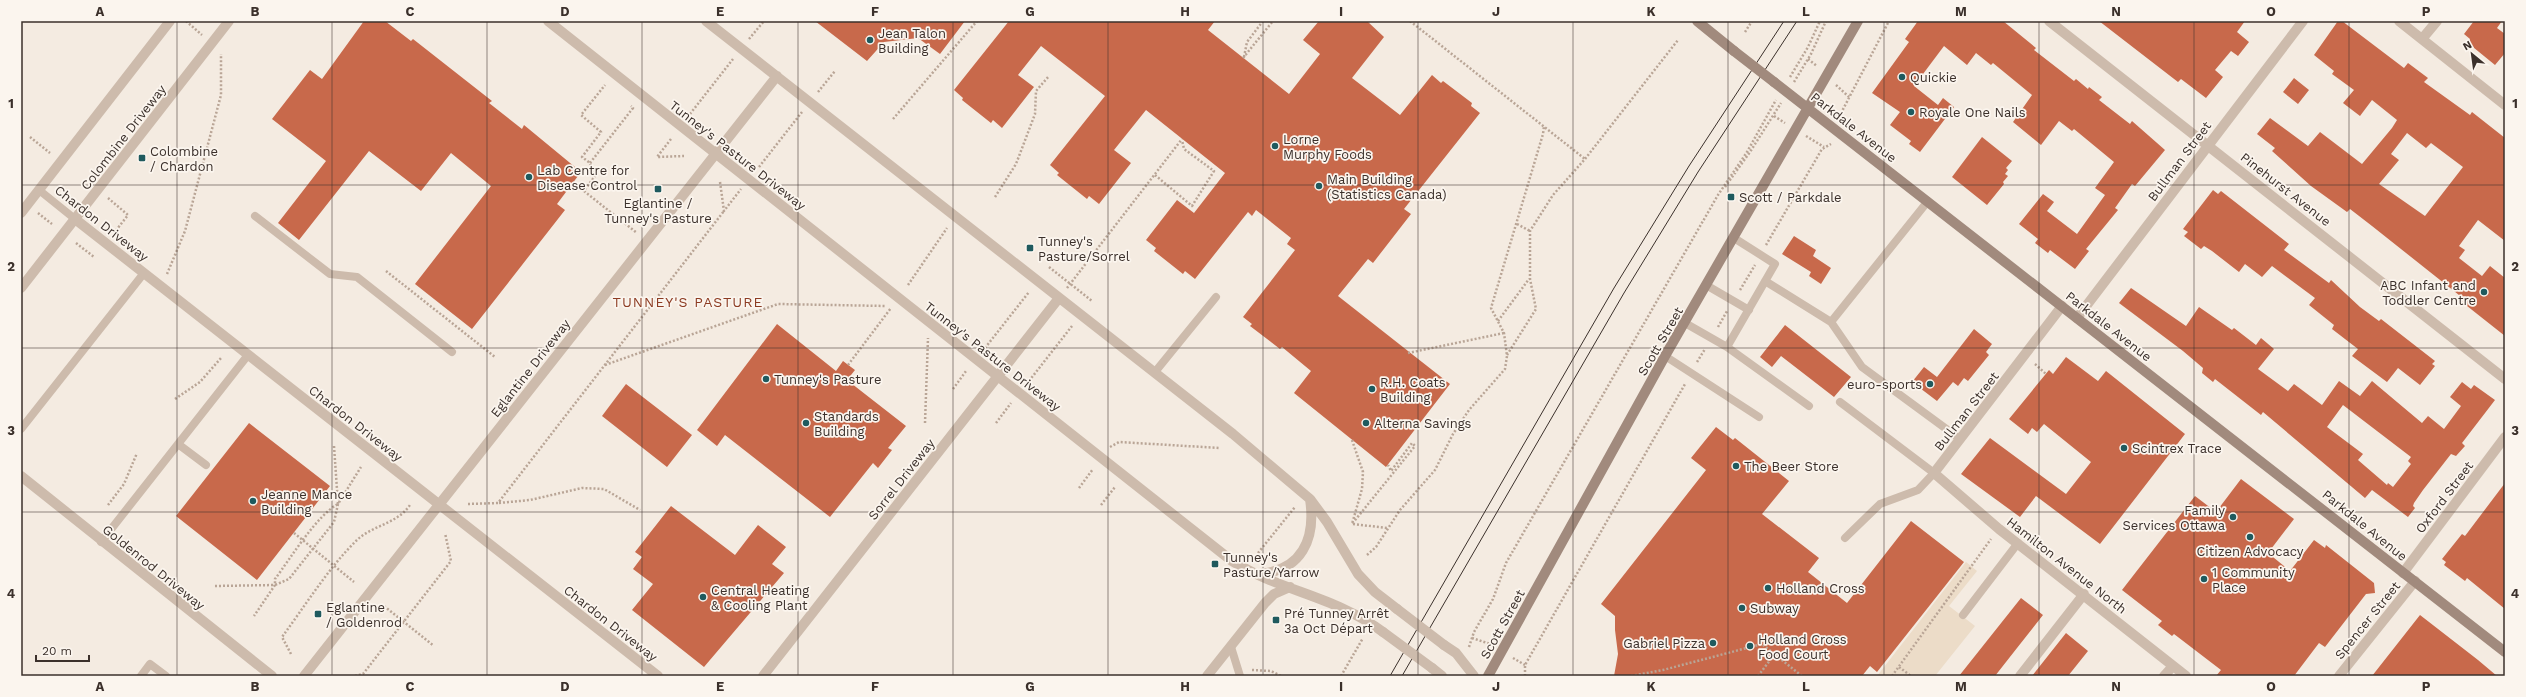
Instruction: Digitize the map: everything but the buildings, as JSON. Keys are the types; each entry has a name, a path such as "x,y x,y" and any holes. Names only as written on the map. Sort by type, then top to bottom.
{"main road":[{"name":"Parkdale Avenue","path":"1697,21 2505,652"},
{"name":"Scott Street","path":"1488,676 1665,356 1858,21"}],"street":[{"path":"21,213 170,21"},
{"name":"Colombine Driveway","path":"21,288 229,21"},
{"name":"Tunney's Pasture Driveway","path":"548,21 1232,561 1256,574 1336,604 1364,618 1442,676"},
{"path":"706,21 1154,372 1310,499 1327,522 1358,574 1375,592 1456,653 1474,676"},
{"name":"Pinehurst Avenue","path":"2050,21 2505,379"},
{"name":"Bullman Street","path":"2076,318 2303,21"},
{"path":"2399,21 2505,105"},
{"path":"2422,39 2437,21"},
{"name":"Eglantine Driveway","path":"304,676 777,76"},
{"name":"Chardon Driveway","path":"76,219 658,676"},
{"name":"Sorrel Driveway","path":"763,676 1060,298"},
{"name":"Bullman Street","path":"1934,473 2062,306"},
{"name":"Oxford Street","path":"2403,573 2505,436"},
{"name":"Hamilton Avenue North","path":"1934,473 1999,529 2084,594 2186,676"},
{"name":"Goldenrod Driveway","path":"21,476 101,542 272,676"},
{"path":"1256,574 1281,570 1301,552 1311,528 1310,499"},
{"name":"Spencer Street","path":"2339,676 2415,581"},
{"path":"1207,676 1265,602 1274,594 1290,587"},
{"path":"2020,676 2084,594"},
{"path":"2164,676 2173,666"}],"lane":[{"name":"Chardon Driveway","path":"39,190 76,219"},
{"path":"1831,322 1928,201"},
{"path":"255,216 330,274 357,277 452,352"},
{"path":"1727,347 1775,264 1734,238"},
{"path":"21,429 144,273"},
{"path":"1766,281 1831,322 1862,367 1960,439"},
{"path":"1706,285 1749,310"},
{"path":"1154,372 1216,297"},
{"path":"1685,323 1727,347 1809,406"},
{"path":"101,542 248,355"},
{"path":"1665,356 1759,417"},
{"path":"1840,402 1934,473 1918,490 1880,504 1846,538"},
{"path":"178,444 206,466"},
{"path":"1963,616 2018,543"},
{"path":"1231,647 1239,675"},
{"path":"141,676 150,664 166,676"}],"path":[{"path":"186,21 202,35"},
{"path":"749,39 764,21"},
{"path":"894,118 977,21"},
{"path":"1263,21 1246,42 1243,58 1273,21"},
{"path":"1410,21 1585,159"},
{"path":"1745,32 1752,21"},
{"path":"1800,60 1820,21"},
{"path":"1811,54 1826,21"},
{"path":"1849,97 1889,21"},
{"path":"1367,556 1376,547 1387,528 1435,470 1453,434 1469,410 1502,374 1507,356 1536,309 1530,279 1530,231 1553,195 1585,159 1678,40"},
{"path":"165,278 178,253 206,157 221,95 222,51"},
{"path":"690,114 734,57"},
{"path":"817,92 835,71"},
{"path":"995,197 1016,164 1035,114 1036,91 1049,76"},
{"path":"584,191 595,176 590,163 582,157 602,132 581,115 604,85 610,89"},
{"path":"590,163 633,108 627,104"},
{"path":"759,167 802,112"},
{"path":"1469,647 1472,638 1493,599 1506,563 1718,195 1769,112"},
{"path":"1718,195 1750,152 1771,120"},
{"path":"1507,356 1504,333 1491,308 1517,224 1544,126"},
{"path":"30,136 51,153"},
{"path":"671,139 657,157 684,156"},
{"path":"1060,298 1182,139 1184,148 1214,171 1192,206 1155,175"},
{"path":"1525,676 1525,665 1691,372 1822,149 1834,144"},
{"path":"573,182 647,241"},
{"path":"720,182 724,210"},
{"path":"498,504 724,210 742,189"},
{"path":"105,196 128,215 112,234"},
{"path":"38,213 52,224"},
{"path":"1517,224 1530,231"},
{"path":"908,285 948,225"},
{"path":"76,243 94,257"},
{"path":"1049,267 1092,301"},
{"path":"386,271 495,357"},
{"path":"1498,320 1530,279"},
{"path":"985,348 1031,290"},
{"path":"605,365 778,304 892,306 848,364"},
{"path":"925,423 929,322"},
{"path":"1030,381 1072,326"},
{"path":"1408,353 1504,333"},
{"path":"175,399 200,382 221,358"},
{"path":"2034,364 2046,374"},
{"path":"952,389 966,371"},
{"path":"996,424 1011,403"},
{"path":"1352,440 1363,472 1362,489 1352,524"},
{"path":"1109,448 1119,442 1220,448"},
{"path":"1352,524 1415,446 1412,443 1390,471 1388,465"},
{"path":"215,586 275,585 289,579 334,522 338,504 334,446"},
{"path":"108,505 124,484 137,453"},
{"path":"254,616 275,585 275,579 330,508 338,504 361,468"},
{"path":"1079,488 1095,468"},
{"path":"1101,505 1124,476"},
{"path":"468,504 498,504 530,500 582,488 604,489 640,510"},
{"path":"291,654 282,637 335,566 358,539 404,514 410,505"},
{"path":"1258,553 1294,508"},
{"path":"1352,524 1387,528"},
{"path":"1892,676 1999,529"},
{"path":"294,533 354,582"},
{"path":"355,676 363,674 451,560 445,533"},
{"path":"384,606 434,646"},
{"path":"1341,676 1363,638"},
{"path":"1472,638 1484,641"},
{"path":"1631,676 1663,670 1762,644 1802,676"},
{"path":"1758,676 1774,655"},
{"path":"1899,667 1911,676"},
{"path":"1239,675 1258,669 1271,671 1280,676"}],"shaded area":[{"path":"1966,562 1977,571 1949,606 1975,626 1935,676 1877,676"}],"tram line":[{"path":"1390,676 1614,288 1689,166 1784,21"},
{"path":"1402,676 1624,293 1698,172 1797,21"}],"place":[{"name":"Jean Talon Building","path":"870,40"},
{"name":"Quickie","path":"1902,77"},
{"name":"Royale One Nails","path":"1911,112"},
{"name":"Lorne Murphy Foods","path":"1275,146"},
{"name":"Colombine / Chardon","path":"142,158"},
{"name":"Lab Centre for Disease Control","path":"529,177"},
{"name":"Main Building (Statistics Canada)","path":"1319,186"},
{"name":"Eglantine / Tunney's Pasture","path":"658,189"},
{"name":"Scott / Parkdale","path":"1731,197"},
{"name":"Tunney's Pasture/Sorrel","path":"1030,248"},
{"name":"ABC Infant and Toddler Centre","path":"2484,292"},
{"name":"Tunney's Pasture","path":"766,379"},
{"name":"euro-sports","path":"1930,384"},
{"name":"R.H. Coats Building","path":"1372,389"},
{"name":"Standards Building","path":"806,423"},
{"name":"Alterna Savings","path":"1366,423"},
{"name":"Scintrex Trace","path":"2124,448"},
{"name":"The Beer Store","path":"1736,466"},
{"name":"Jeanne Mance Building","path":"253,501"},
{"name":"Family Services Ottawa","path":"2233,517"},
{"name":"Citizen Advocacy","path":"2250,537"},
{"name":"Tunney's Pasture/Yarrow","path":"1215,564"},
{"name":"1 Community Place","path":"2204,579"},
{"name":"Holland Cross","path":"1768,588"},
{"name":"Central Heating & Cooling Plant","path":"703,597"},
{"name":"Subway","path":"1742,608"},
{"name":"Eglantine / Goldenrod","path":"318,614"},
{"name":"Pré Tunney Arrêt 3a Oct Départ","path":"1276,620"},
{"name":"Gabriel Pizza","path":"1713,643"},
{"name":"Holland Cross Food Court","path":"1750,646"}],"district":[{"name":"TUNNEY'S PASTURE","path":"688,302"}]}
